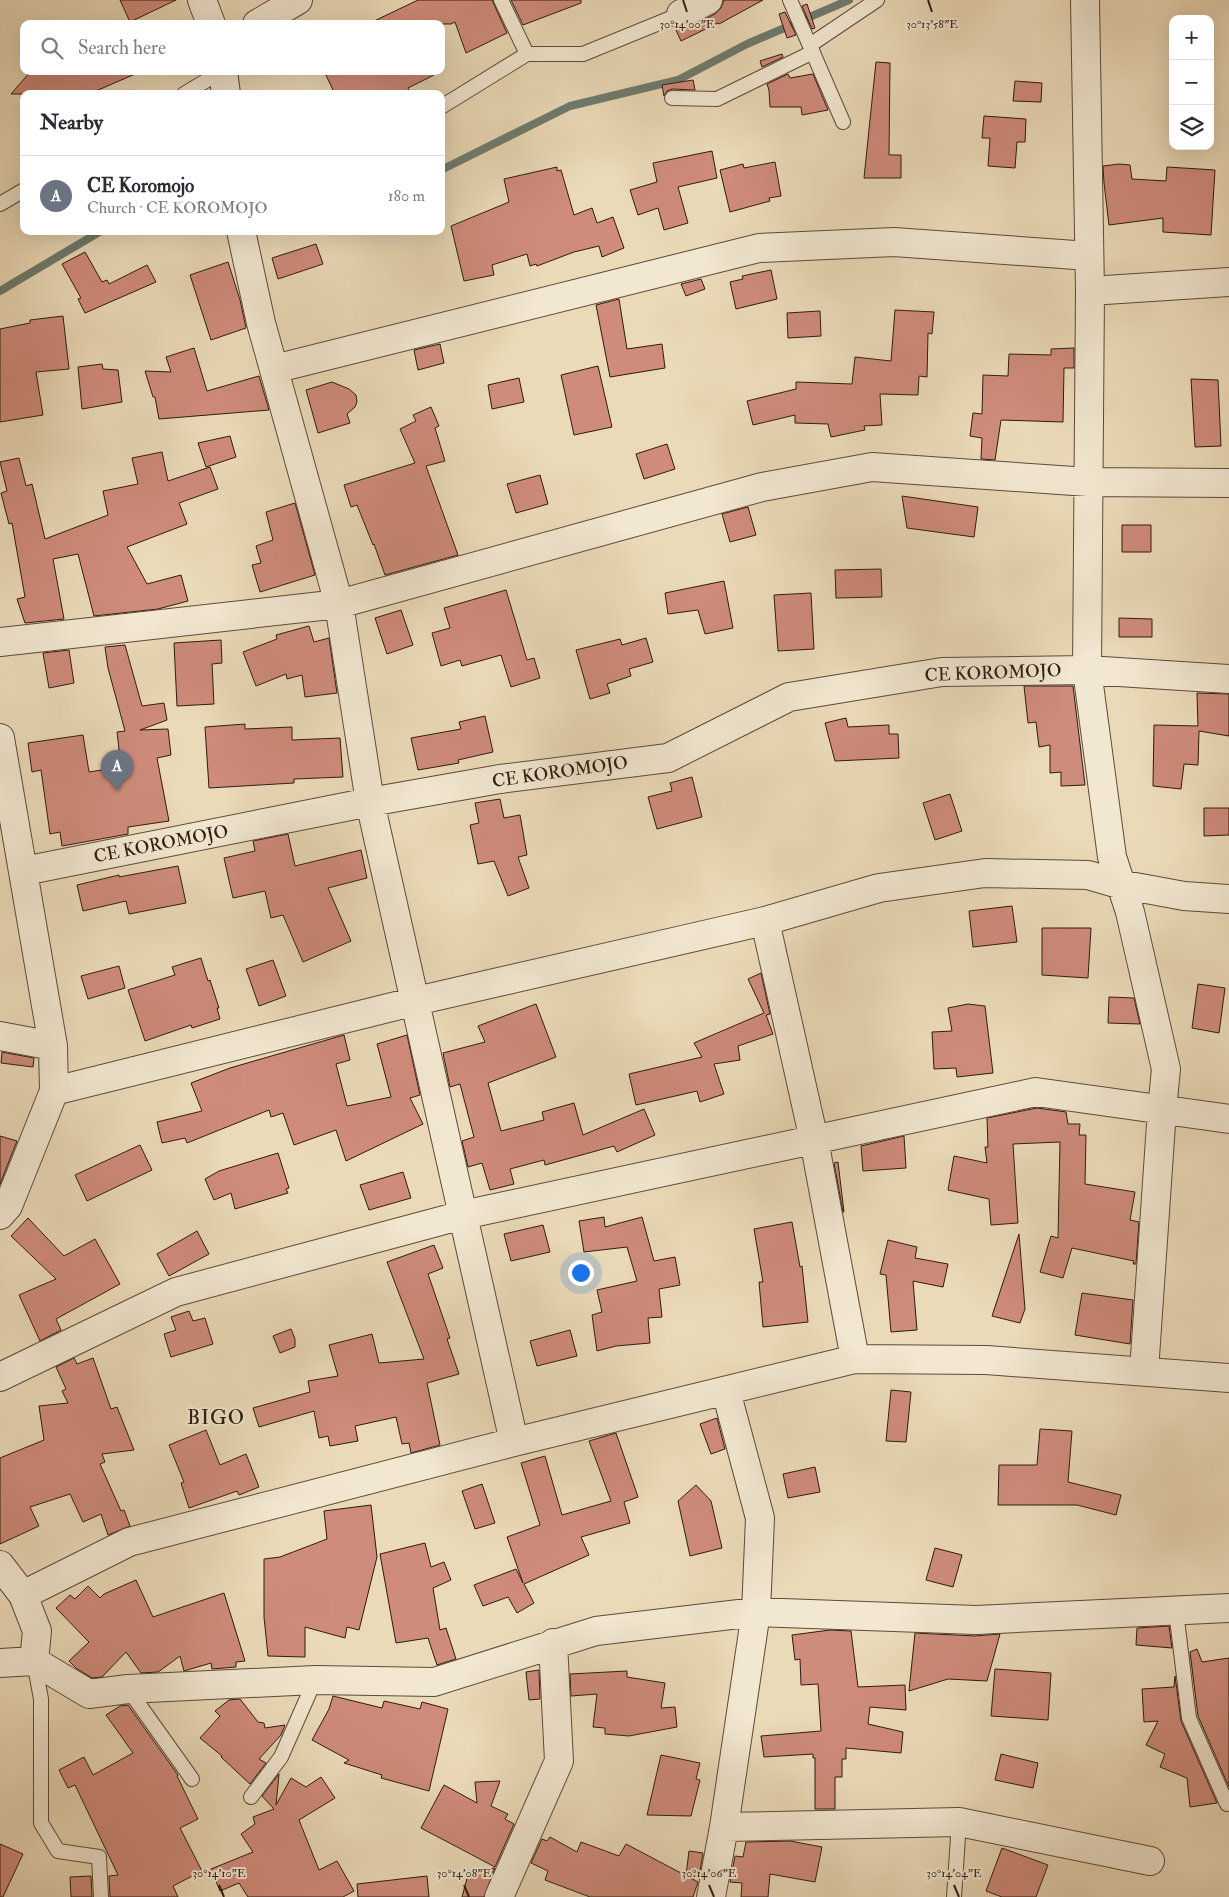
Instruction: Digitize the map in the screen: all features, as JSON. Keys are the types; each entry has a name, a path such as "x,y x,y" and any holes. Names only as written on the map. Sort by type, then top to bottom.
{"street":[{"path":"202,0 210,20"},
{"path":"264,20 298,0"},
{"path":"681,14 708,0"},
{"path":"1085,0 1090,256 1088,670 1112,857 1119,884 1130,912 1166,1069 1144,1370"},
{"path":"223,75 225,90"},
{"path":"241,235 261,323 338,604 370,802 514,1442"},
{"path":"274,369 759,248 894,242 1090,256"},
{"path":"1090,291 1229,282"},
{"path":"0,642 338,604 762,487 872,467 1088,482 1229,484"},
{"name":"CE KOROMOJO","path":"24,871 370,802 500,779 668,758 789,697 942,672 1088,670 1229,679"},
{"path":"0,738 53,1046 54,1091 8,1206 0,1215"},
{"path":"54,1091 416,1001 766,921 879,888 985,873 1088,875 1119,884 1184,896 1229,899"},
{"path":"766,921 814,1140 855,1359"},
{"path":"0,1036 53,1046"},
{"path":"0,1377 176,1292 462,1214 1036,1092 1229,1119"},
{"path":"23,1595 129,1542 514,1442 855,1359 986,1360 1144,1370 1229,1378"},
{"path":"711,1897 724,1827 756,1612 760,1518 726,1391"},
{"path":"0,1564 23,1595 37,1631 34,1661"},
{"path":"0,1663 34,1661 88,1694 128,1689 315,1680 434,1682 596,1631 756,1612 976,1620 1229,1608"},
{"path":"499,1897 560,1761 553,1643"},
{"path":"724,1827 960,1822 1150,1861"}],"lane":[{"path":"501,0 527,54"},
{"path":"790,0 843,122"},
{"path":"672,98 717,99 812,49 877,0"},
{"path":"445,105 527,54 583,54 681,14"},
{"path":"191,90 215,75"},
{"path":"0,204 20,192"},
{"path":"1176,1612 1189,1718 1227,1804"},
{"path":"34,1661 41,1699 41,1822 58,1851 99,1857 101,1897"},
{"path":"251,1797 282,1757 315,1680"},
{"path":"128,1689 192,1779"},
{"path":"954,1897 960,1822"}],"building":[{"path":"120,0 176,0 134,20 129,20"},
{"path":"418,0 492,0 507,33 466,53 455,22 445,24 445,20 376,20"},
{"path":"511,0 581,0 581,3 523,25"},
{"path":"724,0 763,0 719,24 681,41 675,28 681,30 688,28 715,14 721,8"},
{"path":"807,4 815,28 812,29 802,6"},
{"path":"785,12 796,35 787,38 779,14"},
{"path":"782,54 783,57 762,67 760,61"},
{"path":"876,62 890,63 889,155 901,155 901,178 864,178"},
{"path":"788,74 790,78 813,74 828,110 802,115 801,107 770,107 767,84"},
{"path":"28,75 133,75 98,90 20,90 20,94 11,94"},
{"path":"326,75 434,75 408,88 409,90 333,90"},
{"path":"693,80 695,90 672,89 667,91 664,96 662,85"},
{"path":"1015,81 1042,83 1041,102 1013,101"},
{"path":"984,116 1026,119 1025,142 1017,142 1015,168 988,166 990,138 982,138"},
{"path":"712,151 717,178 678,187 688,223 664,230 658,208 638,215 630,190 657,182 653,163"},
{"path":"775,162 781,196 769,198 770,201 730,212 720,170 743,164 744,168"},
{"path":"1130,165 1132,179 1166,181 1167,167 1215,170 1211,235 1163,232 1163,218 1109,225 1103,166"},
{"path":"557,167 557,171 561,170 574,215 592,208 597,223 613,217 624,248 602,257 599,246 574,252 537,266 536,264 530,266 527,254 492,265 494,275 464,281 451,226 509,202 504,179"},
{"path":"316,244 323,264 278,279 272,258"},
{"path":"85,252 102,282 107,280 109,284 147,265 156,282 85,313 78,299 81,298 62,264"},
{"path":"228,262 240,300 246,328 211,340 190,275"},
{"path":"771,270 777,299 736,309 730,282 743,279 742,276"},
{"path":"701,279 705,289 686,296 681,284"},
{"path":"619,299 627,349 662,344 665,368 610,377 596,305"},
{"path":"895,310 934,312 932,334 928,333 927,377 919,376 918,395 880,394 882,425 864,426 865,430 831,437 828,424 795,423 795,415 753,425 747,401 796,389 796,382 852,384 855,357 891,361"},
{"path":"820,311 821,336 788,338 787,313"},
{"path":"63,316 69,369 36,372 43,415 0,422 0,329 30,323 30,320"},
{"path":"440,344 444,363 418,370 414,350"},
{"path":"194,348 207,391 259,376 269,410 159,419 155,397 153,397 145,371 171,372 166,357"},
{"path":"1074,348 1074,368 1064,368 1063,422 1001,420 995,460 981,459 982,438 970,436 973,413 982,414 983,375 1008,376 1009,354 1051,355 1051,349"},
{"path":"102,364 103,369 118,370 122,402 82,409 78,367"},
{"path":"598,366 612,427 574,435 561,375"},
{"path":"519,378 524,402 492,409 488,385"},
{"path":"1191,379 1218,380 1221,446 1195,447"},
{"path":"332,382 349,389 356,395 357,402 355,407 347,414 350,423 318,433 306,390"},
{"path":"431,407 439,426 435,428 445,461 426,466 458,555 385,575 357,505 351,507 344,485 415,463 400,429 416,421 413,415"},
{"path":"230,436 236,457 206,467 198,443"},
{"path":"667,444 675,469 644,479 636,454"},
{"path":"162,452 168,481 210,467 218,489 179,503 187,524 127,547 147,584 181,575 188,601 158,609 94,616 78,554 53,559 64,619 25,623 17,599 25,597 12,523 9,524 1,493 7,491 0,462 19,458 26,486 32,484 45,539 108,515 103,491 138,484 132,458"},
{"path":"540,475 548,504 516,513 507,484"},
{"path":"902,496 978,507 974,537 907,528"},
{"path":"295,503 315,575 260,592 252,565 261,563 256,546 273,540 266,512"},
{"path":"748,507 756,535 730,542 722,514"},
{"path":"1122,525 1151,525 1151,552 1122,552"},
{"path":"881,569 882,597 836,598 835,570"},
{"path":"724,581 733,628 705,634 698,610 668,614 665,593"},
{"path":"506,590 527,660 534,658 540,678 511,687 501,655 462,666 460,660 441,666 432,633 450,628 444,608"},
{"path":"811,593 814,649 778,651 774,595"},
{"path":"401,610 413,645 387,654 375,618"},
{"path":"1119,618 1152,619 1152,637 1119,637"},
{"path":"309,626 314,642 329,638 337,693 305,697 302,675 287,679 286,674 256,686 243,652 277,639 276,635"},
{"path":"646,638 653,662 629,669 631,676 607,684 610,693 590,699 576,650 620,639 622,645"},
{"path":"221,640 222,663 212,664 214,704 177,706 174,643"},
{"path":"125,645 142,706 164,703 167,720 140,730 168,729 171,755 157,758 169,821 128,827 128,834 62,846 60,832 50,834 41,770 32,772 28,743 83,735 89,772 121,767 117,732 125,731 108,668 105,647"},
{"path":"69,650 74,683 49,688 43,653"},
{"path":"1024,686 1073,686 1085,785 1061,786 1061,772 1050,773 1050,745 1039,747 1036,722 1028,723"},
{"path":"1197,693 1229,694 1229,736 1199,731 1198,765 1184,764 1181,789 1153,786 1154,725 1198,726"},
{"path":"485,716 493,752 458,760 459,763 418,770 411,738 461,729 459,722"},
{"path":"846,718 848,727 889,725 889,734 898,734 899,758 835,761 825,723"},
{"path":"245,724 245,729 292,727 292,740 340,738 343,777 294,779 294,783 209,788 205,727"},
{"path":"692,777 702,817 657,829 648,797 672,791 670,783"},
{"path":"950,794 962,831 935,840 923,803"},
{"path":"500,799 504,818 520,815 527,855 518,857 529,888 508,896 494,861 478,864 470,825 479,823 475,803"},
{"path":"1204,808 1229,808 1229,835 1204,836"},
{"path":"288,834 295,866 361,850 367,878 328,888 351,941 303,962 283,915 271,918 265,891 233,898 224,858 255,851 253,841"},
{"path":"178,866 186,903 129,914 126,901 83,911 77,885 119,875 119,877"},
{"path":"1012,906 1017,942 973,947 969,911"},
{"path":"1042,928 1091,928 1088,978 1042,975"},
{"path":"201,958 219,1008 217,1008 220,1019 192,1028 191,1025 145,1041 128,990 175,975 172,967"},
{"path":"273,960 286,996 259,1006 246,969"},
{"path":"119,966 125,988 88,999 81,976"},
{"path":"761,973 770,1014 766,1015 773,1034 738,1046 740,1060 714,1064 724,1094 700,1102 697,1091 636,1105 629,1074 702,1057 694,1043 764,1013 748,979"},
{"path":"1198,984 1225,988 1219,1033 1192,1028"},
{"path":"1109,997 1134,998 1140,1024 1108,1023"},
{"path":"536,1004 556,1057 488,1083 501,1131 544,1120 542,1112 574,1103 583,1135 644,1109 655,1135 617,1152 614,1146 545,1165 544,1160 510,1169 514,1184 490,1190 482,1163 468,1167 462,1141 474,1137 460,1084 450,1087 443,1053 485,1042 478,1026"},
{"path":"968,1004 985,1006 993,1073 957,1077 956,1068 934,1069 932,1032 952,1031 948,1008"},
{"path":"344,1035 350,1060 336,1064 347,1106 391,1097 377,1044 407,1035 420,1095 410,1098 423,1124 346,1161 336,1130 294,1145 283,1113 271,1117 269,1110 187,1143 185,1138 162,1143 157,1122 202,1111 191,1083 230,1068"},
{"path":"2,1052 34,1058 33,1067 1,1063"},
{"path":"1037,1108 1066,1112 1068,1124 1080,1124 1079,1135 1086,1135 1085,1184 1135,1192 1130,1220 1139,1222 1136,1264 1133,1264 1134,1261 1072,1248 1063,1278 1040,1272 1051,1236 1058,1238 1060,1142 1013,1144 1018,1223 991,1225 989,1199 948,1190 954,1156 987,1163 985,1147 988,1147 987,1118"},
{"path":"0,1136 17,1141 0,1184"},
{"path":"904,1136 906,1168 863,1171 861,1146"},
{"path":"140,1145 152,1170 87,1201 75,1175"},
{"path":"278,1153 289,1188 286,1189 288,1193 235,1209 231,1193 214,1200 205,1179 219,1171"},
{"path":"838,1162 844,1212 834,1163"},
{"path":"403,1172 411,1198 369,1210 360,1185"},
{"path":"604,1217 605,1227 642,1217 654,1261 675,1257 680,1285 659,1289 662,1317 648,1318 650,1343 616,1346 597,1351 592,1315 602,1312 597,1290 637,1281 627,1247 584,1252 579,1221"},
{"path":"28,1218 64,1256 95,1239 120,1284 56,1319 61,1330 40,1341 19,1295 56,1279 11,1236"},
{"path":"792,1222 800,1267 802,1266 808,1322 763,1327 759,1282 763,1282 754,1229"},
{"path":"543,1225 550,1252 511,1261 504,1234"},
{"path":"197,1231 209,1254 169,1276 157,1254"},
{"path":"1019,1234 1025,1309 1020,1323 992,1316"},
{"path":"888,1240 917,1247 915,1258 948,1264 943,1287 913,1281 917,1330 891,1332 886,1275 880,1274"},
{"path":"434,1245 443,1268 428,1274 450,1338 447,1339 459,1374 427,1383 440,1445 411,1453 409,1443 402,1444 396,1417 355,1426 358,1441 330,1446 328,1436 319,1438 314,1411 259,1427 253,1408 310,1392 308,1381 338,1376 329,1345 372,1334 379,1363 424,1359 387,1262"},
{"path":"1082,1293 1133,1300 1130,1344 1075,1335"},
{"path":"189,1311 193,1321 205,1318 213,1344 171,1357 164,1334 176,1330 171,1317"},
{"path":"291,1329 295,1339 295,1347 280,1353 273,1336"},
{"path":"570,1330 577,1356 537,1366 530,1341"},
{"path":"74,1358 77,1364 93,1358 111,1409 117,1407 134,1450 102,1454 105,1462 100,1464 121,1511 124,1510 130,1526 108,1535 101,1514 83,1522 70,1494 30,1507 39,1526 0,1544 0,1458 44,1440 39,1406 68,1403 62,1391 66,1389 56,1367"},
{"path":"891,1390 911,1392 906,1442 886,1441"},
{"path":"717,1418 725,1449 711,1454 700,1424"},
{"path":"1040,1429 1072,1431 1068,1482 1121,1495 1116,1515 1077,1505 998,1505 999,1465 1037,1465"},
{"path":"206,1430 220,1465 246,1454 259,1487 239,1495 237,1491 189,1508 181,1483 184,1482 169,1445"},
{"path":"616,1433 638,1497 624,1502 630,1523 581,1537 589,1555 524,1584 534,1603 517,1613 508,1597 483,1606 474,1585 516,1569 523,1583 507,1537 540,1525 521,1463 545,1456 562,1515 611,1501 589,1441"},
{"path":"815,1467 820,1492 788,1498 783,1474"},
{"path":"482,1484 495,1523 475,1529 462,1491"},
{"path":"696,1485 711,1501 722,1548 690,1556 678,1501"},
{"path":"371,1505 377,1557 359,1630 347,1627 345,1638 305,1627 305,1657 268,1656 264,1617 264,1559 280,1557 327,1539 324,1511"},
{"path":"425,1543 431,1567 444,1562 451,1580 433,1588 440,1630 446,1628 456,1659 437,1665 428,1638 396,1643 380,1554"},
{"path":"935,1548 962,1555 953,1587 926,1580"},
{"path":"136,1580 153,1617 224,1593 245,1661 236,1662 236,1667 212,1669 211,1663 184,1671 180,1656 158,1672 141,1673 126,1652 102,1677 92,1678 76,1668 69,1661 89,1642 56,1608 70,1595 75,1599 88,1586 100,1598 104,1594"},
{"path":"1169,1626 1172,1648 1136,1645 1137,1628"},
{"path":"830,1630 851,1631 858,1687 905,1685 906,1710 870,1707 868,1724 903,1732 901,1753 846,1748 846,1759 842,1759 842,1777 835,1777 835,1809 815,1809 815,1758 813,1758 813,1754 764,1757 761,1736 821,1731 818,1684 801,1685 800,1659 795,1660 792,1635"},
{"path":"915,1633 975,1636 1000,1634 987,1681 948,1679 909,1691"},
{"path":"1197,1649 1202,1662 1229,1658 1229,1787 1198,1716 1190,1652"},
{"path":"995,1669 1051,1673 1048,1720 991,1716"},
{"path":"539,1670 540,1699 529,1700 526,1672"},
{"path":"627,1671 627,1677 665,1683 661,1708 675,1707 677,1727 629,1736 605,1734 605,1728 593,1727 597,1694 571,1696 570,1674"},
{"path":"1175,1676 1181,1721 1217,1803 1190,1807 1187,1778 1160,1767 1165,1754 1146,1745 1158,1721 1144,1722 1142,1689 1174,1687"},
{"path":"333,1696 382,1708 384,1701 420,1709 422,1702 448,1709 429,1791 381,1778 382,1775 344,1763 349,1760 312,1740 329,1709"},
{"path":"240,1699 258,1722 264,1723 265,1728 285,1725 281,1735 259,1759 266,1763 250,1784 222,1756 200,1738 220,1716 215,1711 229,1700"},
{"path":"128,1705 178,1775 198,1819 180,1828 202,1871 173,1886 178,1897 110,1897 109,1876 118,1875 75,1785 68,1788 59,1770 84,1757 93,1775 133,1753 106,1715 120,1706"},
{"path":"1001,1754 1038,1763 1033,1788 995,1780"},
{"path":"661,1755 700,1763 696,1779 700,1780 691,1816 647,1815"},
{"path":"279,1774 276,1805 291,1778 306,1787 321,1777 335,1798 299,1820 319,1870 337,1861 354,1891 343,1897 248,1897 239,1883 220,1891 211,1869 253,1852 241,1834 255,1824 253,1817 274,1809 262,1796"},
{"path":"500,1781 491,1806 508,1814 505,1819 514,1824 495,1867 421,1828 444,1785 477,1803 475,1782"},
{"path":"550,1837 577,1852 581,1842 619,1856 626,1844 698,1882 693,1897 590,1897 545,1880 548,1871 531,1863 542,1839 547,1841"},
{"path":"790,1841 822,1847 815,1882 770,1874 768,1897 741,1897 742,1883 730,1882 735,1856 743,1857 746,1842"},
{"path":"0,1844 23,1854 3,1897 0,1897"},
{"path":"1002,1848 1048,1865 1036,1897 1002,1897 986,1891"},
{"path":"689,1851 703,1853 699,1877 686,1875"},
{"path":"495,1868 484,1897 462,1897 469,1871"},
{"path":"91,1876 92,1897 71,1897 70,1877"},
{"path":"427,1876 429,1897 358,1897 357,1884"}],"waterway":[{"path":"445,168 570,106 678,80 747,44 849,0"},
{"path":"0,291 94,235"}],"place":[{"name":"CE Koromojo","path":"117,791"}],"district":[{"name":"BIGO","path":"216,1417"}]}
